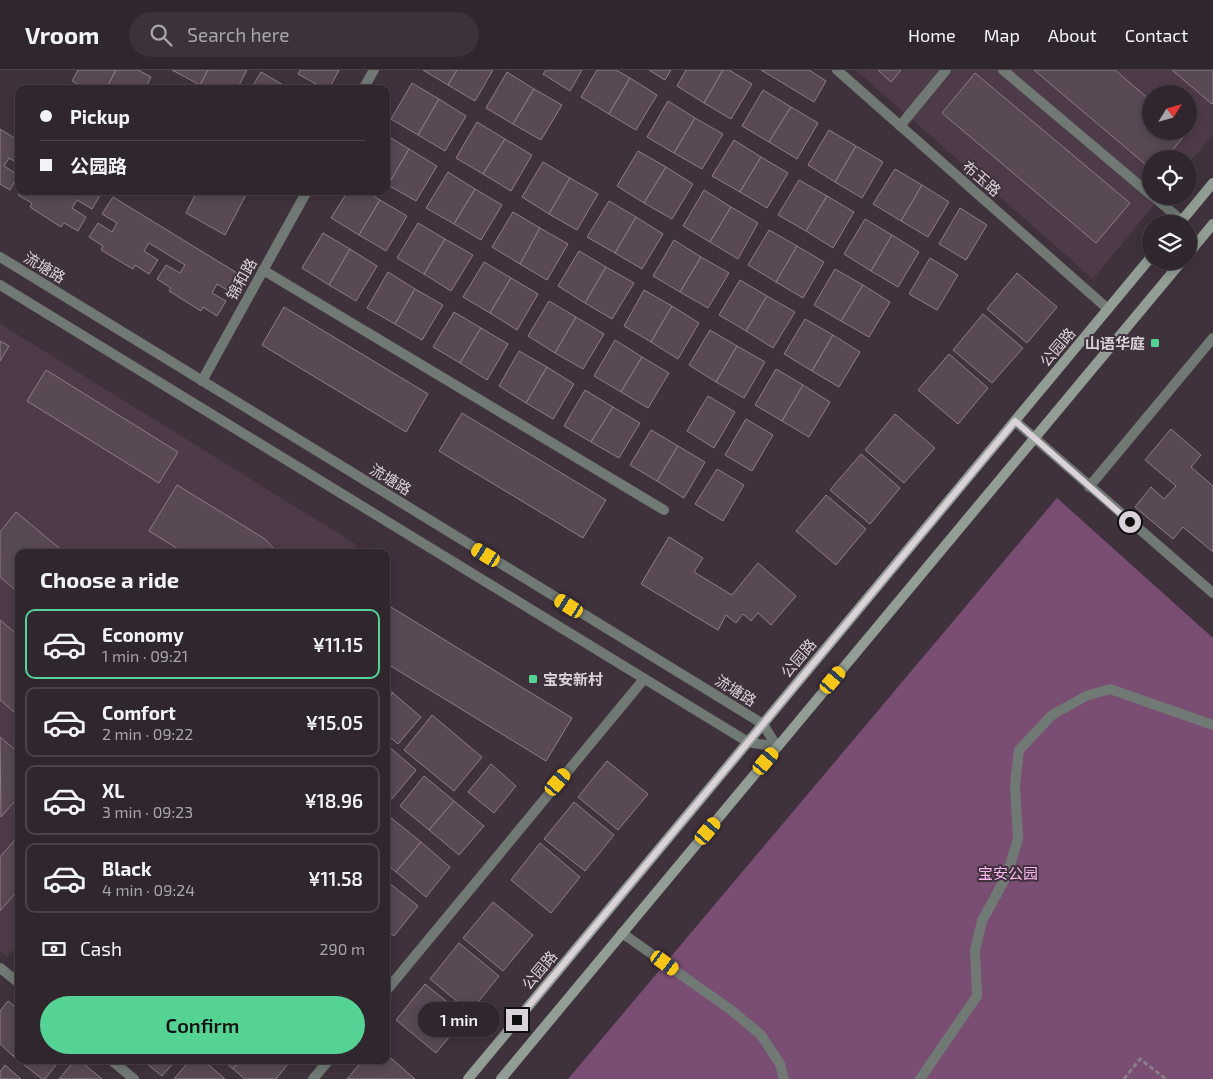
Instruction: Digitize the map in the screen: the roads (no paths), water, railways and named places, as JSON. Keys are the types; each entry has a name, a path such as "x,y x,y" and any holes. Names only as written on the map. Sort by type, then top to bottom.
{"main road":[{"path":"1187,215 1213,183"},
{"path":"1197,243 1213,224"},
{"name":"公园路","path":"468,1079 1142,268"},
{"path":"501,1079 1175,270"}],"street":[{"path":"365,85 374,70"},
{"name":"布玉路","path":"837,70 1108,309"},
{"path":"900,126 946,70"},
{"path":"1003,70 1142,188"},
{"name":"锦和路","path":"202,381 305,195"},
{"path":"1162,205 1173,215"},
{"name":"流塘路","path":"0,257 763,724 777,747"},
{"path":"263,270 664,510"},
{"path":"0,285 748,742 777,747"},
{"path":"1089,487 1213,338"},
{"path":"1015,421 1213,593"},
{"path":"390,986 644,678"},
{"path":"920,1079 977,996 975,950 982,921 1007,875 1018,839 1015,785 1019,750 1052,715 1086,696 1110,689 1213,725"},
{"path":"622,933 731,1010 761,1035 780,1064 784,1079"},
{"path":"0,968 15,980"},
{"path":"116,1064 134,1079"},
{"path":"313,1079 326,1064"}],"place":[{"name":"山语华庭","path":"1155,343"},
{"name":"宝安新村","path":"533,679"}],"park label":[{"name":"宝安公园","path":"1008,873"}]}
